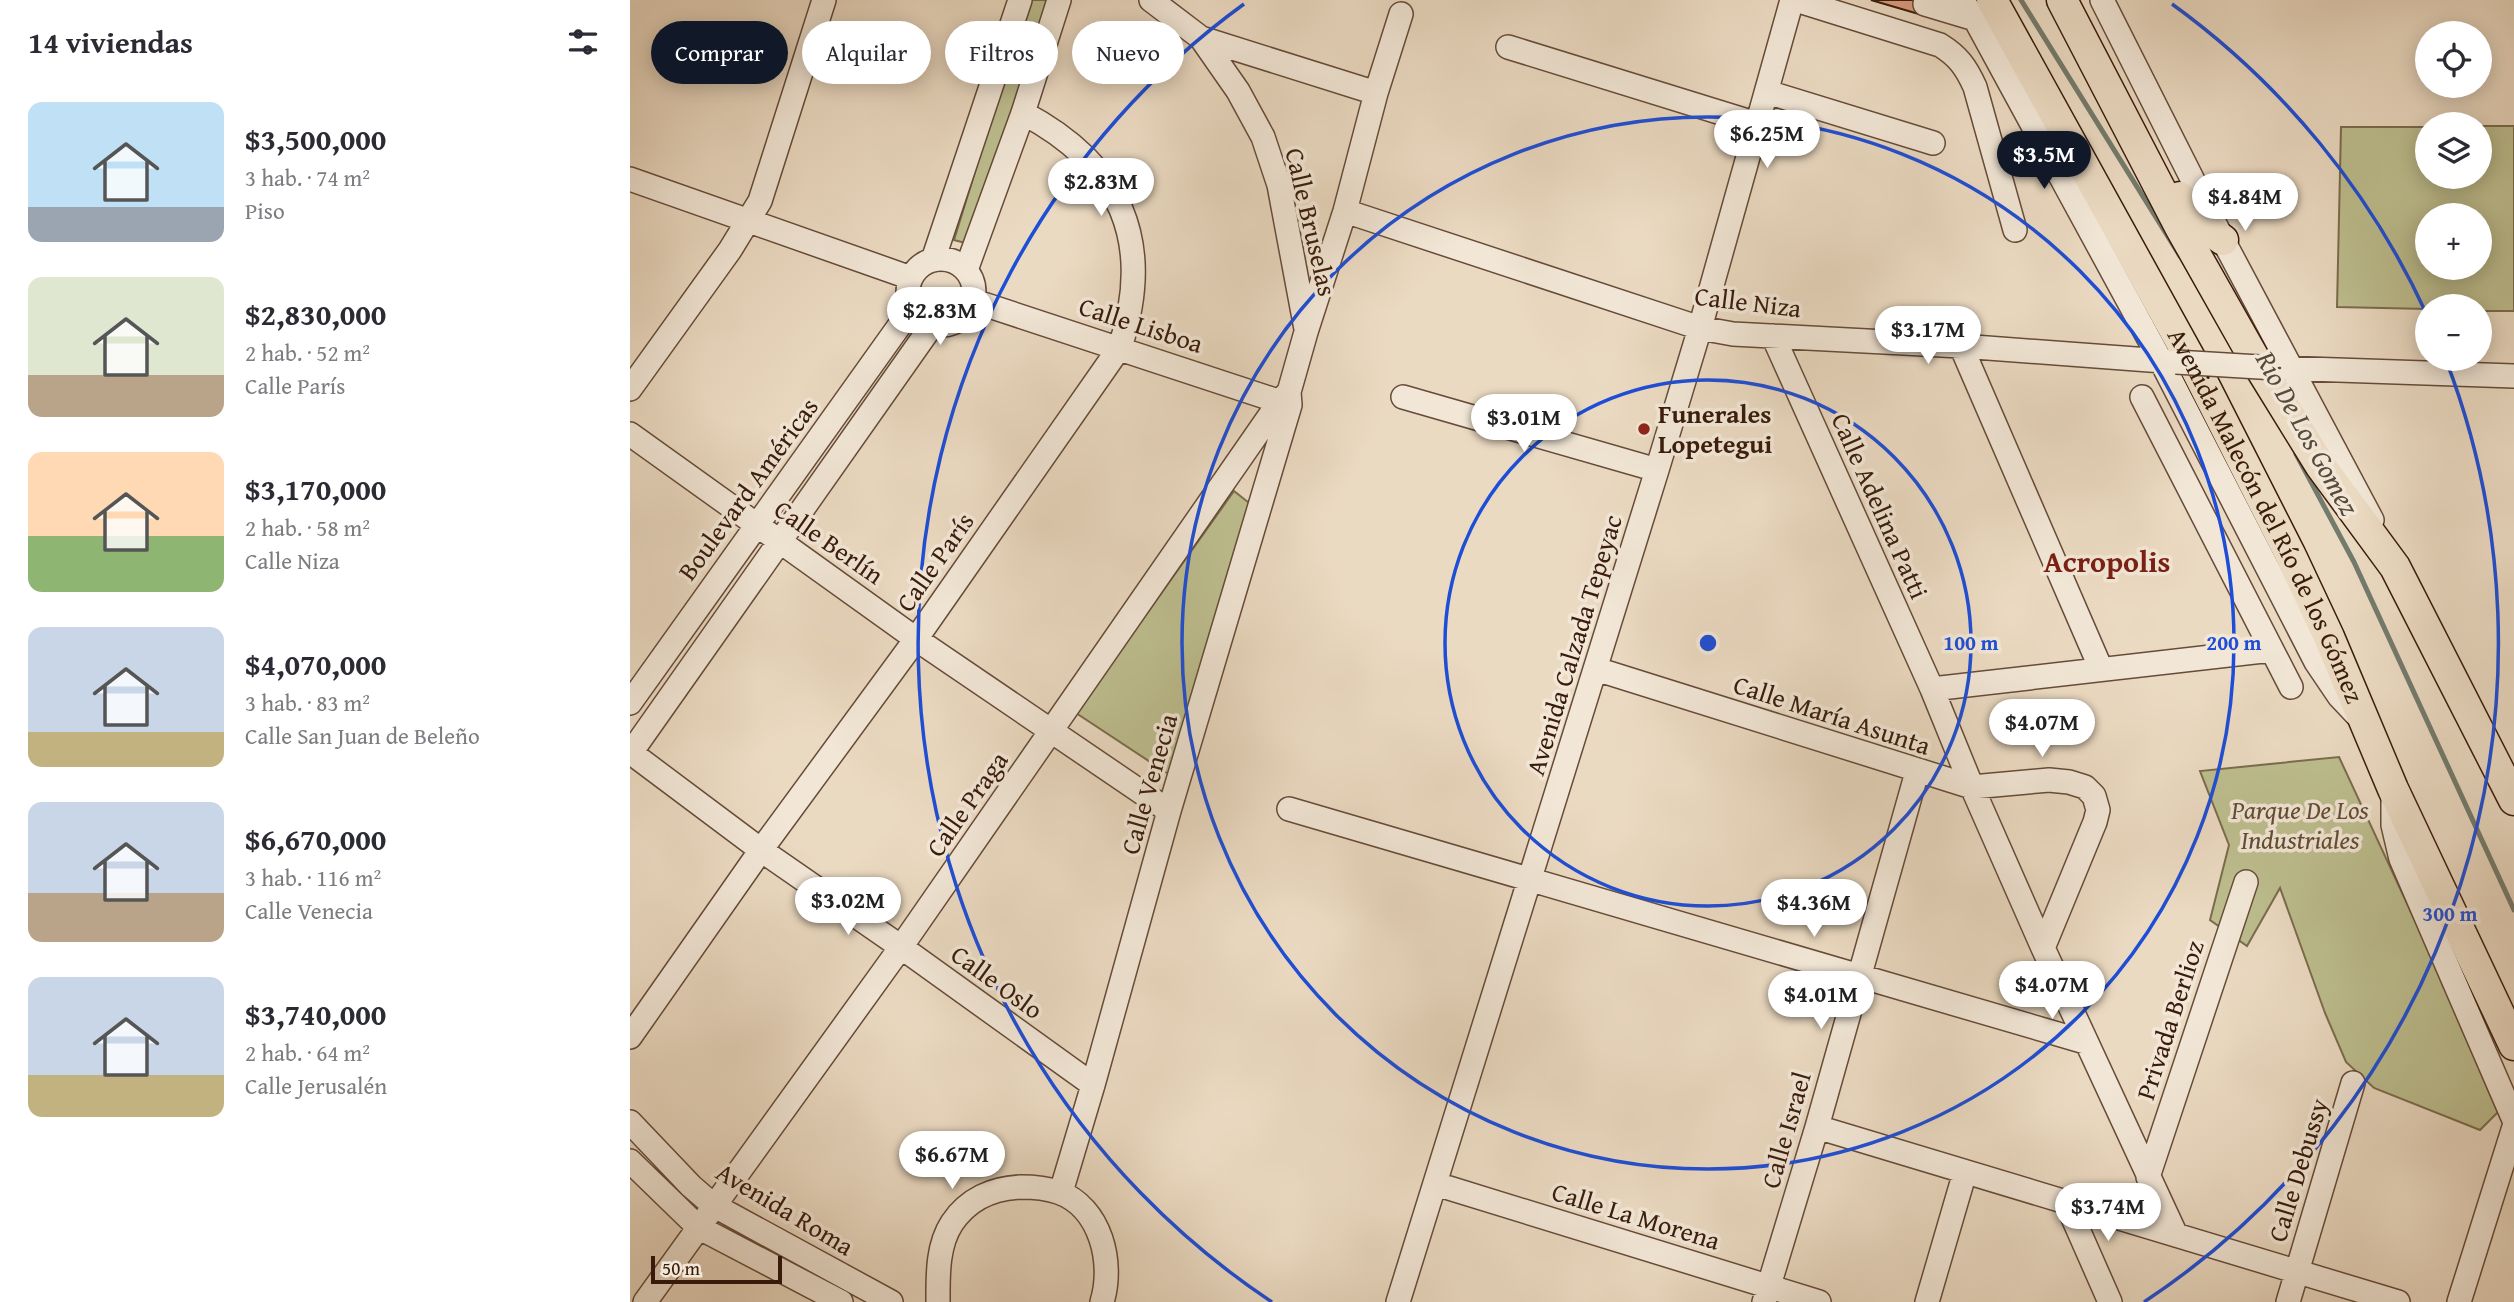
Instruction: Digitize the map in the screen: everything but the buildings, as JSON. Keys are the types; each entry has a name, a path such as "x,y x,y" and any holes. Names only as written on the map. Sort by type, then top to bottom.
{"main road":[{"path":"2062,0 2180,227 2254,358 2320,466 2395,567 2514,800"},
{"path":"2075,0 2179,195 2200,224 2223,240"},
{"name":"Avenida Malecón del Río de los Gómez","path":"1976,6 2196,369 2290,554 2329,637 2393,789 2514,1045"}],"street":[{"path":"630,389 749,223 760,201 824,0"},
{"path":"933,260 1020,0"},
{"path":"966,270 1023,113 1059,0"},
{"name":"Calle Bruselas","path":"1151,0 1201,38 1238,91 1263,137 1279,186 1306,332"},
{"path":"1794,0 1940,45 1955,54 1966,68 1975,87 2015,230"},
{"name":"Avenida Calzada Tepeyac","path":"1398,1302 1657,470 1794,0"},
{"path":"1925,4 1976,6"},
{"path":"2108,4 2284,369 2355,484 2395,567"},
{"name":"Avenida Malecón del Río de los Gómez","path":"1976,6 2169,361 2316,662 2339,696 2363,721"},
{"name":"Calle Venecia","path":"1060,1192 1093,1085 1286,399 1345,211 1376,93 1401,14"},
{"path":"1201,38 1376,93"},
{"path":"1508,47 1757,124"},
{"path":"1767,92 1933,143"},
{"name":"Calle París","path":"630,1037 761,850 916,639 1121,347 1133,294 1131,253 1123,212 1100,173 1086,156 1050,128 1023,113"},
{"path":"630,179 911,278"},
{"name":"Calle Niza","path":"1345,211 1700,328 1733,334 1961,346 2284,369 2514,376"},
{"path":"933,260 951,260 966,270 974,284 974,300 970,310 953,323 933,324 921,318 912,307 908,293 911,278 920,267 933,260"},
{"name":"Calle Lisboa","path":"974,300 1286,399"},
{"name":"Boulevard Américas","path":"630,703 912,307"},
{"name":"Boulevard Américas","path":"630,753 933,324"},
{"name":"Calle Adelina Patti","path":"1773,336 1932,689 1972,788 2085,1042 2176,1235"},
{"path":"1961,346 2101,669"},
{"path":"1403,397 1657,470"},
{"path":"2142,397 2291,687"},
{"name":"Calle Praga","path":"645,1302 901,947 1286,399"},
{"name":"Calle Berlín","path":"630,434 916,639 1169,811"},
{"path":"1932,689 2272,650"},
{"name":"Calle María Asunta","path":"1596,669 1972,788"},
{"name":"Calle Oslo","path":"630,753 761,850 1093,1085"},
{"name":"Calle Israel","path":"1767,1294 1817,1128 1917,772"},
{"path":"1972,788 2049,780 2084,787 2094,796 2098,810 2095,821 2043,948"},
{"path":"2393,789 2393,825 2401,859 2514,1121"},
{"path":"1289,809 2085,1042"},
{"name":"Privada Berlioz","path":"2148,1177 2246,881"},
{"name":"Calle Debussy","path":"2288,1302 2353,1083"},
{"name":"Avenida Roma","path":"630,1122 691,1186 713,1205 891,1302"},
{"path":"2459,1302 2514,1127"},
{"path":"1817,1128 2398,1302"},
{"name":"Avenida Roma","path":"630,1161 698,1227 718,1240 838,1301"},
{"path":"1927,1302 1965,1172"},
{"name":"Calle La Morena","path":"1436,1184 1767,1294 1819,1302"},
{"path":"938,1302 944,1240 951,1224 970,1203 984,1195 999,1189 1030,1187 1060,1192 1077,1203 1092,1219 1104,1250 1106,1279 1102,1302"},
{"path":"2066,1202 2110,1302"},
{"path":"838,1301 851,1280"}],"green space":[{"path":"1028,0 1049,0 1042,21 1022,21"},
{"path":"1002,84 1023,84 973,245 954,240"},
{"path":"2492,126 2514,126 2514,311 2492,311 2492,294 2415,294 2415,309 2337,307 2341,127 2415,127 2415,189 2492,189"},
{"path":"1234,491 1253,506 1173,777 1076,713"},
{"name":"Parque De Los Industriales","path":"2339,757 2502,1108 2480,1130 2374,1088 2346,1062 2325,1013 2280,888 2247,946 2210,920 2229,845 2200,771"}],"waterway":[{"name":"Rio De Los Gomez","path":"2021,0 2180,256"},
{"name":"Rio De Los Gomez","path":"2296,454 2354,562 2514,910"}],"place":[{"name":"Funerales Lopetegui","path":"1644,429"}],"district":[{"name":"Acropolis","path":"2107,562"}]}
